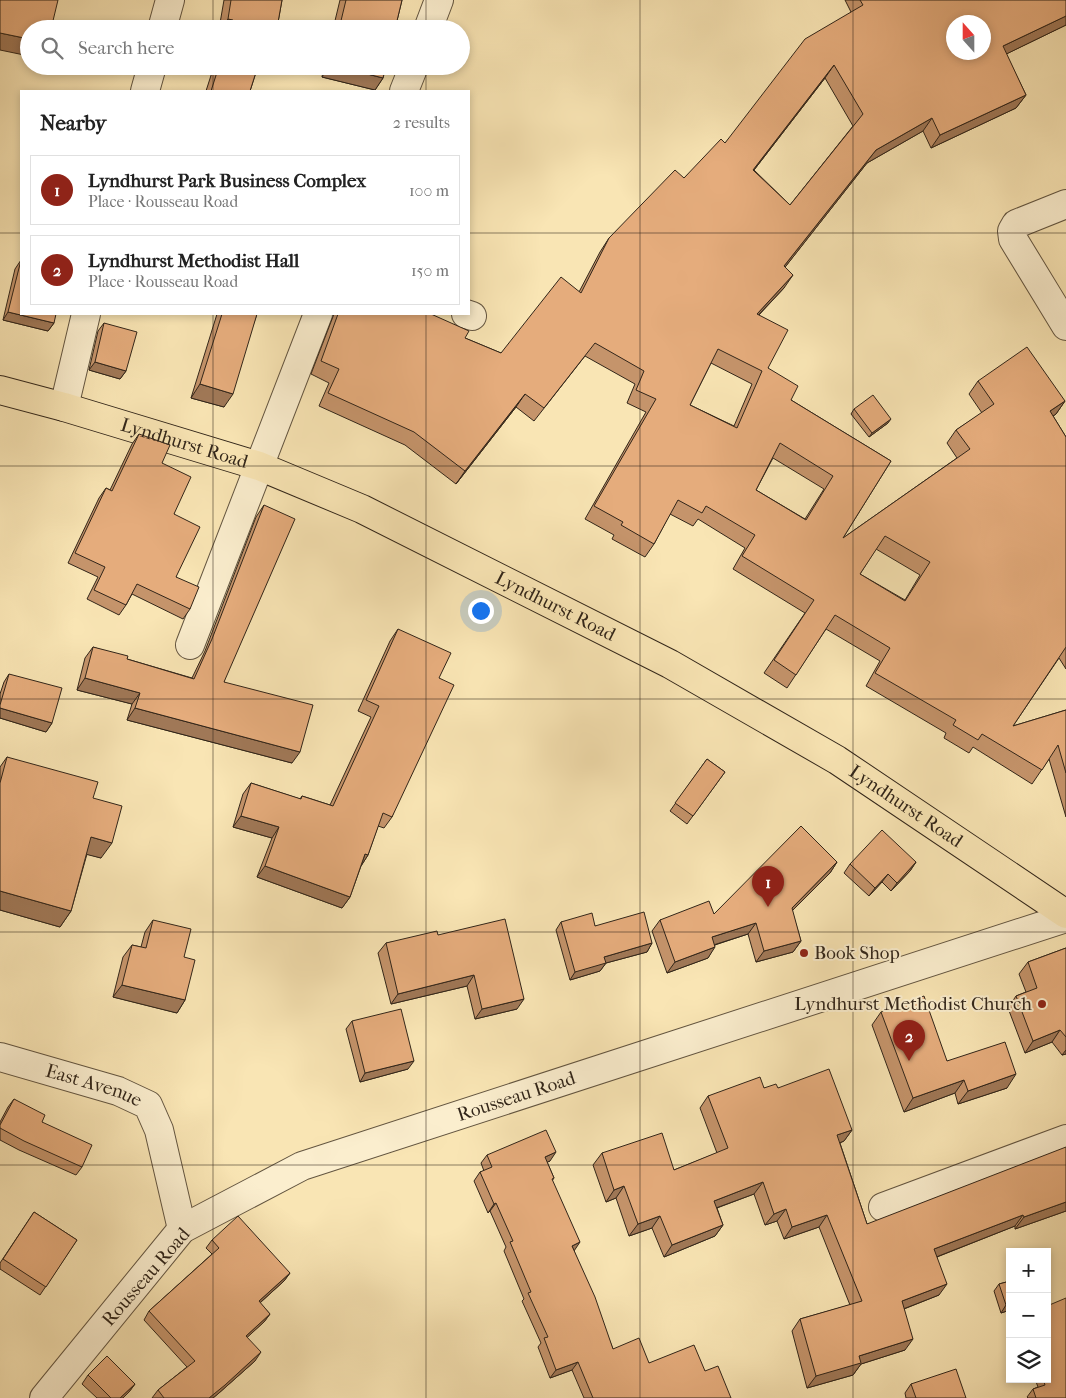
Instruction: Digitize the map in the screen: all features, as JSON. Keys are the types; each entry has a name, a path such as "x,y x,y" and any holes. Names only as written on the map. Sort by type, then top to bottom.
{"main road":[{"name":"Lyndhurst Road","path":"0,390 64,407 259,466 362,510 670,664 837,760 1066,916"}],"street":[{"path":"164,20 170,0"},
{"path":"431,20 439,0"},
{"path":"145,90 149,75"},
{"path":"404,90 410,75"},
{"path":"1066,204 1016,224 1012,231 1013,238 1066,326"},
{"path":"64,407 86,315"},
{"path":"190,645 318,315"},
{"name":"Rousseau Road","path":"44,1398 182,1229 302,1166 1066,916"},
{"name":"East Avenue","path":"0,1057 118,1091 148,1105 159,1130 182,1229"},
{"path":"883,1206 1066,1139"}],"building":[{"path":"0,0 58,0 53,20 20,20 20,37 0,33"},
{"path":"231,0 282,0 278,20 228,19"},
{"path":"346,0 402,0 397,20 341,20"},
{"path":"860,0 1066,0 1066,16 1003,46 1026,95 940,135 932,118 876,150 784,266 793,275 757,314 788,330 768,368 798,386 791,400 891,461 843,538 970,449 956,430 994,404 978,381 1027,347 1065,401 1050,411 1066,437 1066,647 1013,726 1066,710 1066,773 1058,745 1042,770 982,734 978,740 953,725 956,720 875,673 890,648 835,615 796,675 774,660 814,600 742,556 755,535 706,506 702,513 678,500 654,544 621,525 623,522 594,506 656,399 636,390 644,371 595,343 544,408 525,394 465,471 414,432 328,393 339,369 321,361 338,315 433,315 469,331 465,338 501,353 561,277 581,293 609,238 675,170 684,178 721,139 725,143 805,39 863,5","holes":["834,65 863,114 790,205 753,170","718,349 762,371 737,428 690,405","780,443 833,476 806,520 756,490","885,536 930,562 905,601 860,574"]},
{"path":"216,75 255,75 250,90 211,90"},
{"path":"371,75 384,75 383,78"},
{"path":"20,264 20,315 8,312"},
{"path":"21,315 56,315 54,323"},
{"path":"222,315 257,315 233,394 200,384"},
{"path":"104,323 137,332 126,371 95,362"},
{"path":"873,395 891,419 872,433 854,409"},
{"path":"139,434 170,445 162,463 191,477 174,514 200,527 176,577 199,587 190,609 137,584 126,605 94,590 105,567 75,553 106,488 112,491"},
{"path":"264,505 295,519 224,682 313,705 300,752 135,708 140,693 85,678 93,647 128,656 127,659 194,679 212,639"},
{"path":"398,629 451,653 439,678 454,685 392,817 383,813 368,855 365,854 350,897 265,866 279,827 241,816 251,783 301,799 302,796 333,806 379,706 366,700"},
{"path":"9,674 62,688 52,723 0,708"},
{"path":"7,757 98,782 93,798 122,806 112,843 91,837 71,911 0,891 0,783"},
{"path":"707,759 725,772 693,816 675,803"},
{"path":"801,826 837,862 792,908 801,941 764,951 756,923 712,937 715,947 675,962 660,920 709,901 714,914"},
{"path":"882,830 916,862 897,883 888,874 875,888 850,864"},
{"path":"644,912 652,943 604,957 606,963 575,972 561,922 592,913 595,926"},
{"path":"505,919 524,999 482,1009 474,975 398,994 386,943 437,931 438,935"},
{"path":"153,920 191,929 184,957 195,960 185,1000 122,985 132,945 146,948"},
{"name":"Lyndhurst Methodist Church","path":"1066,948 1066,1037 1060,1030 1033,1041 1016,996 1037,988 1028,962"},
{"path":"924,996 947,1061 1005,1042 1016,1074 968,1091 964,1080 913,1098 881,1012"},
{"path":"401,1009 414,1061 365,1073 352,1021"},
{"path":"829,1069 852,1130 837,1135 867,1224 1066,1147 1066,1202 1024,1217 1023,1215 934,1249 947,1284 902,1301 913,1339 859,1356 861,1363 816,1376 800,1319 862,1301 827,1215 792,1227 786,1209 774,1214 763,1182 714,1201 723,1225 672,1245 660,1216 638,1224 624,1186 614,1190 602,1153 662,1133 674,1170 728,1148 708,1096 760,1077 764,1088 776,1084 778,1088"},
{"path":"14,1099 45,1115 42,1122 92,1145 82,1167 0,1128"},
{"path":"546,1130 556,1152 545,1157 554,1178 552,1179 580,1242 572,1246 595,1297 613,1349 639,1338 649,1363 694,1345 705,1371 718,1366 731,1398 593,1398 578,1362 556,1370 544,1338 548,1337 528,1293 531,1292 510,1242 513,1241 480,1172 492,1167 487,1155"},
{"path":"34,1212 77,1240 46,1287 3,1259"},
{"path":"238,1216 290,1273 259,1301 270,1314 246,1336 261,1352 209,1398 164,1398 158,1390 195,1361 149,1311 219,1248 212,1240"},
{"path":"1006,1282 1006,1305 999,1284"},
{"path":"1066,1298 1066,1398 1036,1398 1033,1389 1045,1385 1044,1383 1051,1383 1051,1304"},
{"path":"107,1356 135,1384 120,1398 111,1398 88,1375"},
{"path":"956,1369 966,1398 916,1398 911,1384"}],"place":[{"name":"Lyndhurst Park Business Complex","path":"768,907"},
{"name":"Book Shop","path":"804,953"},
{"name":"Lyndhurst Methodist Church","path":"1042,1004"},
{"name":"Lyndhurst Methodist Hall","path":"909,1061"}]}
